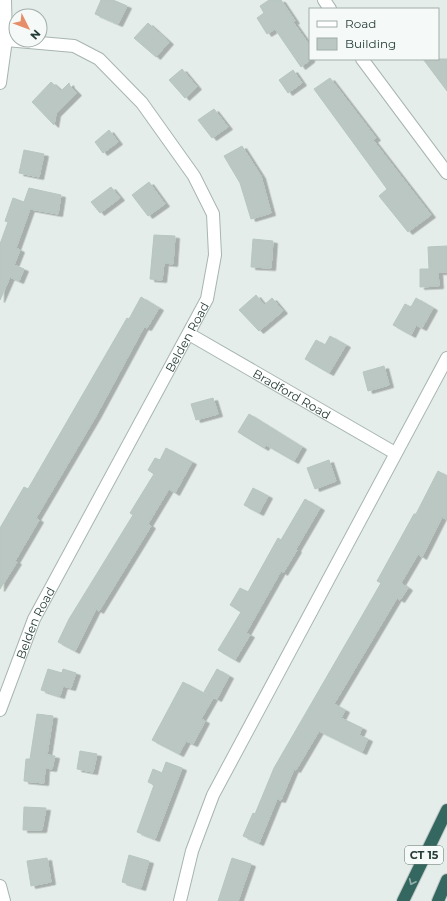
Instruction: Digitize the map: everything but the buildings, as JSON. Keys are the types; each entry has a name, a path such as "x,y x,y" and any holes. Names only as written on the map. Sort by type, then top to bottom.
{"highway":[{"name":"CT 15","path":"403,901 447,810"},
{"name":"CT 15","path":"438,901 447,880"}],"street":[{"path":"0,83 6,40 5,0"},
{"name":"Belden Road","path":"0,710 34,619 207,299 215,255 213,214 194,176 142,103 99,59 74,46 6,40"},
{"path":"363,60 447,173"},
{"name":"Bradford Road","path":"189,334 395,453"},
{"path":"180,901 192,851 213,794 447,358"},
{"path":"0,886 4,901"}]}
